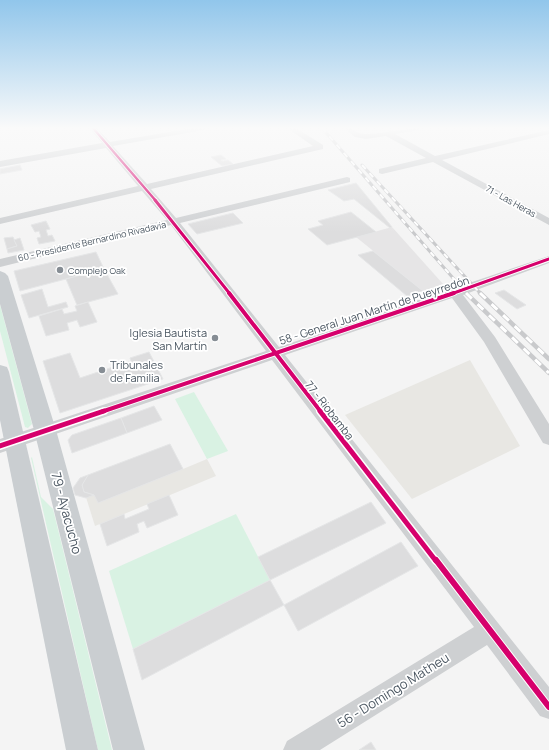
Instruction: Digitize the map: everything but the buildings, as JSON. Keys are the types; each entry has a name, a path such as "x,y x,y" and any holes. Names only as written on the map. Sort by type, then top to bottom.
{"main road":[{"name":"79 - Ayacucho","path":"0,276 45,430 129,750"},
{"path":"0,372 8,444 82,750"}],"street":[{"name":"77 - Riobamba","path":"124,163 174,222 549,707"},
{"path":"0,221 250,163"},
{"path":"382,171 417,163"},
{"name":"71 - Las Heras","path":"442,163 549,222"},
{"name":"60 - Presidente Bernardino Rivadavia","path":"0,263 347,180"},
{"name":"58 - General Juan Martín de Pueyrredón","path":"8,444 45,430 455,293 549,259"},
{"path":"455,293 490,340 549,438"},
{"name":"56 - Domingo Matheu","path":"296,750 489,630"}],"shaded area":[{"path":"392,227 443,284 423,291 356,237"},
{"path":"470,360 520,446 412,499 345,415"},
{"path":"170,444 183,469 207,459 216,476 95,526 80,478"}],"green space":[{"path":"0,305 32,424 28,428 25,427 0,331"},
{"path":"194,392 228,451 207,459 175,399"},
{"path":"32,457 41,497 53,509 112,750 98,750 31,458"},
{"path":"236,514 270,580 133,649 109,571"}],"railway":[{"path":"353,163 467,294"},
{"path":"362,165 481,294"},
{"path":"467,294 549,373"},
{"path":"481,294 549,359"}],"cycle path":[{"path":"123,163 174,222 549,707"},
{"path":"0,446 455,293 549,259"}],"place":[{"name":"Complejo Oak","path":"60,270"},
{"name":"Iglesia Bautista San Martín","path":"215,338"},
{"name":"Tribunales de Familia","path":"102,370"}]}
